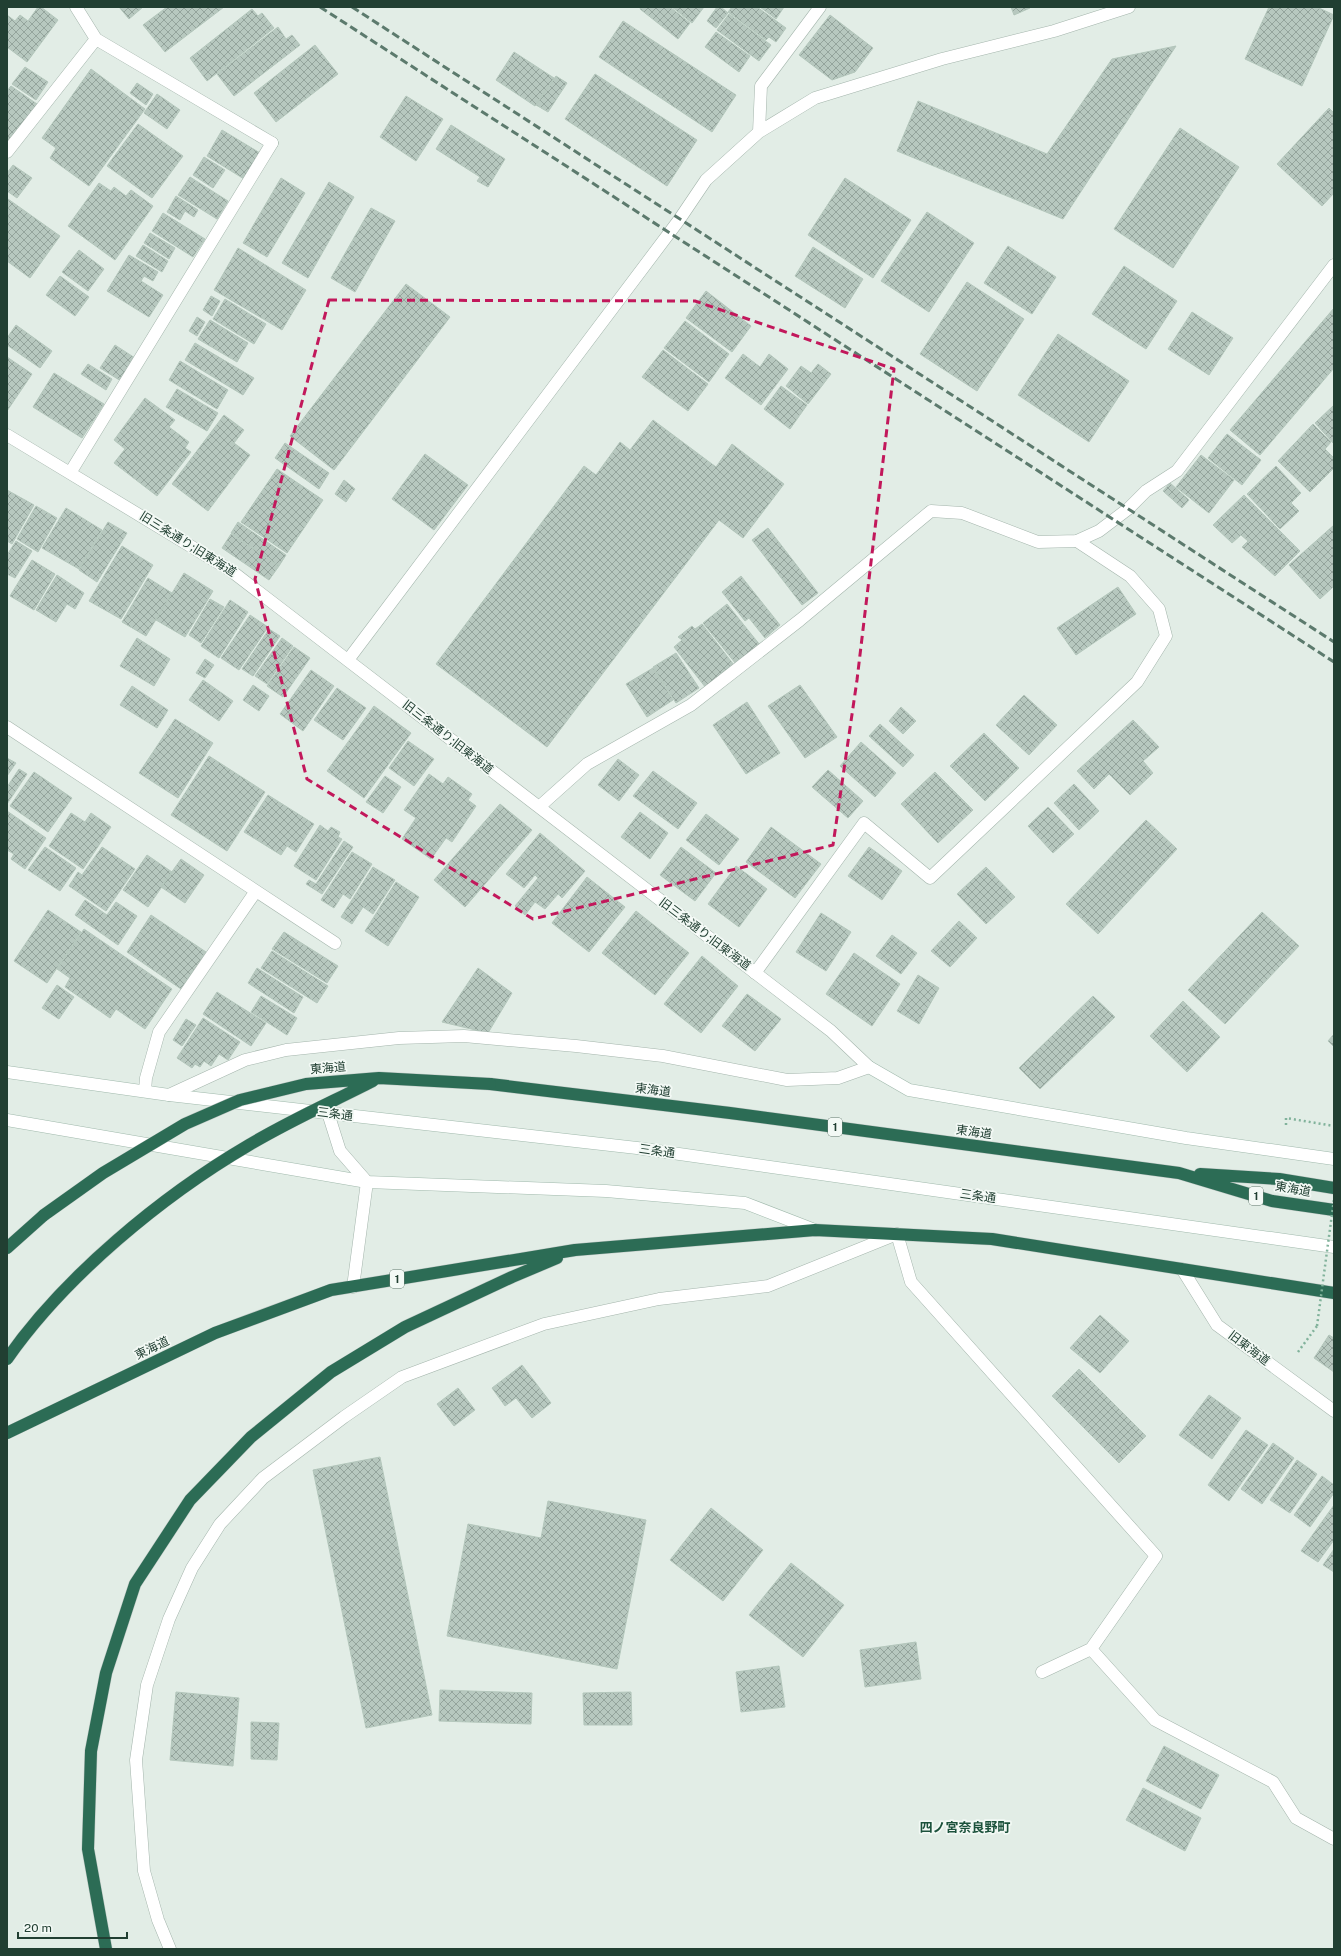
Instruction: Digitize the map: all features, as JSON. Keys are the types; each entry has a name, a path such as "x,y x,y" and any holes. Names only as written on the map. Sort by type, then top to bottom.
{"highway":[{"name":"東海道","path":"7,1248 44,1215 103,1173 185,1124 240,1100 306,1084 379,1078 490,1084 738,1114 1179,1173 1272,1201 1334,1210"},
{"path":"7,1359 16,1346 76,1277 163,1202 249,1145 379,1078"},
{"path":"1179,1173 1279,1179 1334,1188"},
{"name":"東海道","path":"7,1433 215,1334 331,1290 575,1250 815,1230 992,1239 1334,1293"},
{"path":"106,1949 88,1849 93,1743 106,1673 135,1584 190,1500 251,1437 331,1372 405,1327 512,1277 575,1250"}],"street":[{"path":"70,473 272,143 96,39 76,7"},
{"path":"759,132 762,86 820,7"},
{"path":"348,660 679,220 706,180 759,132 815,98 942,59 1054,31 1129,7"},
{"path":"7,152 96,39"},
{"path":"539,807 588,764 692,704 800,620 931,511 962,513 1038,542 1077,541 1099,531 1128,509 1146,492 1177,471 1334,266"},
{"name":"旧三条通り;旧東海道","path":"7,435 230,570 831,1031 869,1067"},
{"path":"755,973 864,822 930,878 1137,682 1166,636 1159,609 1130,576 1077,541"},
{"path":"7,728 336,943"},
{"path":"145,1091 146,1078 159,1032 256,891"},
{"path":"169,1095 245,1060 286,1050 406,1038 464,1036 576,1046 663,1056 787,1080 838,1078 869,1067 909,1090 1186,1138 1334,1159"},
{"name":"三条通","path":"7,1072 169,1095 637,1148 1306,1242 1334,1244"},
{"path":"328,1113 340,1151 367,1182 353,1287"},
{"path":"7,1120 367,1182 606,1191 745,1203 815,1230"},
{"path":"170,1949 158,1920 144,1871 136,1760 147,1685 169,1619 192,1568 220,1524 263,1478 344,1417 402,1377 544,1324 659,1298 768,1286 897,1234 911,1282 1156,1556 1091,1649 1042,1672"},
{"name":"三条通","path":"1306,1242 1334,1248"},
{"name":"旧東海道","path":"1182,1269 1217,1325 1334,1411"},
{"path":"1091,1649 1156,1720 1273,1782 1296,1818 1334,1839"}],"path":[{"path":"1286,1125 1286,1118 1334,1126"},
{"path":"1303,1357 1298,1352 1317,1326 1334,1199"}],"highlighted area":[{"path":"329,300 695,301 894,369 857,680 833,845 533,919 307,779 255,579"}],"building":[{"path":"38,7 41,7 58,20 27,62 7,47 7,15 15,21 20,15 28,21"},
{"path":"119,7 143,7 129,19"},
{"path":"167,7 224,7 165,52 143,25"},
{"path":"641,7 670,7 690,23 678,39 640,9"},
{"path":"672,7 704,7 692,23"},
{"path":"717,7 721,7 728,13 716,28 707,21"},
{"path":"732,7 757,7 786,28 776,42 769,37 766,40 728,12"},
{"path":"760,7 784,7 776,19"},
{"path":"1011,7 1029,7 1030,8 1014,15"},
{"path":"1269,7 1317,7 1334,15 1302,86 1245,59"},
{"path":"252,9 258,16 262,13 274,28 207,81 190,58"},
{"path":"729,14 771,45 759,61 717,30"},
{"path":"830,15 873,48 855,72 832,80 799,55"},
{"path":"623,21 736,95 712,132 599,57"},
{"path":"278,27 286,39 292,35 300,45 234,96 217,74"},
{"path":"716,32 750,56 739,72 705,47"},
{"path":"315,45 338,74 276,122 254,93"},
{"path":"1176,46 1063,219 897,151 918,101 1047,154 1112,59"},
{"path":"514,52 554,78 535,106 496,80"},
{"path":"25,67 48,82 36,100 12,84"},
{"path":"91,69 145,109 89,186 50,158 56,148 42,138"},
{"path":"595,74 697,140 667,186 565,119"},
{"path":"556,76 567,83 548,112 536,105"},
{"path":"137,83 153,94 146,105 130,93"},
{"path":"11,86 37,104 10,143 7,141 7,91"},
{"path":"157,94 180,110 167,129 144,113"},
{"path":"406,96 443,119 416,161 380,137"},
{"path":"1329,108 1334,113 1334,193 1322,206 1277,164"},
{"path":"138,124 183,156 152,198 107,166"},
{"path":"451,125 505,159 488,187 477,181 480,177 436,149"},
{"path":"1180,128 1239,167 1173,268 1114,229"},
{"path":"222,130 260,153 244,179 207,156"},
{"path":"204,157 225,170 213,188 193,175"},
{"path":"13,165 32,178 17,198 7,191 7,173"},
{"path":"190,177 228,201 217,219 178,195"},
{"path":"281,178 305,193 267,257 243,243"},
{"path":"845,178 911,220 873,278 808,235"},
{"path":"329,182 354,197 308,278 282,263"},
{"path":"99,183 111,191 114,187 126,196 131,190 153,206 115,260 68,226"},
{"path":"176,196 198,210 194,217 185,211 180,220 167,212"},
{"path":"8,199 60,236 30,278 7,261"},
{"path":"371,208 395,221 355,292 331,278"},
{"path":"927,212 974,243 929,312 881,281"},
{"path":"163,213 205,239 193,257 152,231"},
{"path":"150,233 175,248 169,259 144,243"},
{"path":"143,245 168,261 162,272 136,256"},
{"path":"1008,246 1056,277 1032,314 984,283"},
{"path":"813,247 863,279 845,308 795,276"},
{"path":"238,248 306,290 282,330 214,290"},
{"path":"79,250 104,269 88,291 62,272"},
{"path":"129,255 158,272 153,281 144,276 141,281 163,295 149,317 107,291"},
{"path":"1124,266 1177,301 1146,349 1092,314"},
{"path":"60,276 89,297 75,316 46,295"},
{"path":"967,282 1024,319 977,391 920,354"},
{"path":"406,284 450,317 334,470 290,436"},
{"path":"706,291 751,326 732,352 686,318"},
{"path":"211,296 220,301 212,316 203,310"},
{"path":"225,299 266,324 254,344 213,319"},
{"path":"1334,308 1334,368 1260,455 1230,430"},
{"path":"1192,312 1233,338 1209,375 1168,349"},
{"path":"197,317 205,322 197,336 189,331"},
{"path":"210,320 248,343 237,362 198,339"},
{"path":"685,321 729,354 709,382 664,348"},
{"path":"16,325 52,351 40,368 7,345 7,338"},
{"path":"1058,334 1129,381 1089,442 1018,395"},
{"path":"195,343 254,378 243,395 185,360"},
{"path":"115,345 135,358 121,381 100,368"},
{"path":"663,350 708,384 688,411 642,377"},
{"path":"743,354 760,367 769,354 788,369 761,405 725,378"},
{"path":"7,357 32,374 7,411"},
{"path":"180,361 228,390 217,409 169,380"},
{"path":"88,364 112,379 106,390 81,374"},
{"path":"818,364 831,374 808,404 786,386 801,366 811,373"},
{"path":"54,373 104,404 82,438 33,407"},
{"path":"781,386 807,405 790,429 764,409"},
{"path":"177,389 218,413 207,431 166,407"},
{"path":"145,398 175,420 169,427 189,442 185,448 191,452 157,496 114,463 125,449 114,440"},
{"path":"1334,405 1334,444 1315,423"},
{"path":"224,415 244,430 234,443 250,455 208,511 172,484"},
{"path":"653,420 716,467 732,444 784,484 743,538 719,520 547,747 436,664 584,466 596,475 620,442 630,450"},
{"path":"1313,424 1331,442 1325,449 1334,458 1334,468 1310,492 1278,461"},
{"path":"1227,434 1261,460 1242,485 1208,458"},
{"path":"285,443 329,473 319,489 275,458"},
{"path":"425,454 468,485 434,530 392,499"},
{"path":"1201,455 1234,480 1209,513 1176,487"},
{"path":"1276,466 1301,493 1291,503 1299,511 1280,529 1247,494"},
{"path":"277,469 323,500 287,553 241,522"},
{"path":"344,480 355,489 346,502 335,494"},
{"path":"1170,483 1189,500 1182,508 1163,491"},
{"path":"7,490 34,505 12,544 7,541"},
{"path":"1244,495 1300,551 1275,576 1242,547 1248,541 1241,535 1232,543 1213,525"},
{"path":"36,506 57,518 38,552 17,539"},
{"path":"66,508 102,530 79,569 42,548"},
{"path":"108,522 127,533 97,582 79,570"},
{"path":"238,522 286,555 279,566 231,533"},
{"path":"1334,525 1334,586 1320,599 1289,565"},
{"path":"768,528 818,593 802,605 752,540"},
{"path":"231,534 279,566 269,580 222,548"},
{"path":"16,541 32,551 15,578 7,574 7,555"},
{"path":"122,546 153,565 121,619 89,601"},
{"path":"32,560 55,574 34,610 10,596"},
{"path":"184,573 213,591 185,637 156,620"},
{"path":"57,575 84,593 75,609 67,604 56,622 36,610"},
{"path":"741,576 780,625 765,638 749,618 745,621 722,592"},
{"path":"148,578 172,593 146,636 122,622"},
{"path":"1118,587 1136,614 1076,655 1057,628"},
{"path":"210,599 224,607 201,643 189,635"},
{"path":"230,600 248,612 219,658 201,646"},
{"path":"727,604 760,645 736,664 703,623"},
{"path":"250,615 268,627 239,670 221,658"},
{"path":"702,624 734,665 706,688 674,647 682,640 678,637 692,626 695,629"},
{"path":"269,629 280,636 253,676 242,669"},
{"path":"137,638 170,659 154,686 120,666"},
{"path":"282,638 293,646 267,684 255,676"},
{"path":"294,647 310,658 283,697 267,686"},
{"path":"676,653 699,688 676,703 653,667"},
{"path":"205,659 214,665 205,678 196,673"},
{"path":"653,668 673,700 647,717 626,684"},
{"path":"311,670 334,686 303,731 280,714"},
{"path":"203,680 233,701 219,721 189,700"},
{"path":"253,685 269,696 259,711 243,700"},
{"path":"800,685 837,737 805,758 768,706"},
{"path":"132,686 168,710 157,728 120,705"},
{"path":"337,688 366,708 343,740 314,720"},
{"path":"1024,695 1057,725 1029,755 996,725"},
{"path":"747,702 780,753 746,774 713,725"},
{"path":"374,706 411,733 364,798 327,771"},
{"path":"901,707 916,721 903,734 889,721"},
{"path":"175,719 213,743 178,798 139,773"},
{"path":"1133,720 1159,747 1143,761 1153,773 1130,795 1109,774 1094,789 1077,771"},
{"path":"880,724 914,755 903,767 869,736"},
{"path":"984,733 1019,768 985,801 950,766"},
{"path":"408,741 434,759 414,786 389,768"},
{"path":"861,742 896,773 875,797 840,766"},
{"path":"209,756 265,792 227,851 171,815"},
{"path":"7,758 16,763 7,776"},
{"path":"618,759 639,775 619,801 598,785"},
{"path":"19,769 27,774 7,804 7,787"},
{"path":"828,770 863,801 848,818 812,787"},
{"path":"653,771 697,803 678,829 633,796"},
{"path":"34,772 72,798 48,832 10,806"},
{"path":"935,772 973,810 938,843 901,804"},
{"path":"429,774 443,784 448,777 472,794 468,800 476,806 452,842 446,838 431,859 402,839 416,818 404,810"},
{"path":"385,776 401,787 383,813 366,802"},
{"path":"1074,784 1099,811 1079,830 1054,803"},
{"path":"268,795 314,824 296,852 287,846 281,855 244,832"},
{"path":"500,804 532,830 465,907 434,880"},
{"path":"1048,807 1074,834 1053,853 1028,826"},
{"path":"7,811 46,838 25,869 11,859 14,854 7,850"},
{"path":"640,812 668,833 650,859 621,837"},
{"path":"71,813 85,822 91,813 111,827 83,869 49,846"},
{"path":"706,814 739,839 719,865 686,840"},
{"path":"1146,820 1177,849 1098,934 1066,904"},
{"path":"320,825 328,831 331,827 340,832 338,837 342,839 316,880 294,866"},
{"path":"771,827 821,864 795,898 746,862"},
{"path":"540,833 585,871 562,898 558,894 545,909 535,902 525,915 515,906 538,878 535,875 524,888 506,874"},
{"path":"344,841 353,847 322,894 306,884 309,880 316,884"},
{"path":"45,847 76,868 60,891 28,870"},
{"path":"102,847 135,869 106,911 69,886 78,872 82,875"},
{"path":"681,847 716,873 695,901 660,875"},
{"path":"869,847 902,871 882,900 848,876"},
{"path":"352,852 372,864 350,899 343,894 334,908 321,900"},
{"path":"147,855 172,872 148,907 123,890"},
{"path":"181,859 204,875 185,903 161,887"},
{"path":"736,866 767,889 739,927 708,904"},
{"path":"373,867 395,880 373,914 363,907 352,924 341,917"},
{"path":"986,867 1015,897 986,924 957,894"},
{"path":"587,877 625,907 589,952 552,923"},
{"path":"396,882 419,897 388,946 365,931"},
{"path":"85,900 107,915 116,902 137,916 118,945 75,915"},
{"path":"48,910 81,932 47,983 14,961"},
{"path":"636,911 689,953 655,995 602,953"},
{"path":"1262,912 1299,946 1225,1024 1188,990"},
{"path":"821,913 851,932 826,971 796,952"},
{"path":"151,915 206,952 181,989 127,952"},
{"path":"959,921 977,938 950,967 931,951"},
{"path":"84,929 172,989 145,1029 116,1009 110,1018 65,987 70,978 57,969"},
{"path":"284,932 338,966 327,983 272,949"},
{"path":"892,935 917,953 901,974 876,956"},
{"path":"272,951 328,986 317,1003 261,968"},
{"path":"854,953 900,984 872,1026 826,994"},
{"path":"702,956 738,986 701,1033 664,1004"},
{"path":"257,968 303,997 294,1013 248,983"},
{"path":"478,968 512,993 488,1033 442,1022"},
{"path":"918,975 939,988 919,1024 897,1011"},
{"path":"57,985 74,997 59,1019 42,1008"},
{"path":"217,992 266,1023 251,1046 203,1014"},
{"path":"747,994 781,1019 755,1051 722,1026"},
{"path":"261,996 297,1018 287,1035 251,1012"},
{"path":"1093,996 1115,1017 1040,1089 1019,1068"},
{"path":"1183,1001 1220,1037 1187,1072 1150,1036"},
{"path":"203,1018 240,1042 228,1060 219,1054 211,1066 204,1061 200,1067 195,1064 192,1068 177,1058"},
{"path":"186,1019 196,1025 182,1046 173,1040"},
{"path":"1334,1034 1334,1047 1328,1041"},
{"path":"1100,1315 1129,1341 1100,1373 1070,1348"},
{"path":"1329,1335 1334,1338 1334,1372 1314,1358"},
{"path":"522,1365 551,1403 532,1418 516,1398 505,1406 492,1388"},
{"path":"1079,1369 1146,1436 1119,1463 1052,1396"},
{"path":"458,1388 475,1410 454,1426 437,1404"},
{"path":"1209,1395 1241,1418 1212,1459 1179,1435"},
{"path":"1246,1430 1268,1445 1229,1501 1208,1485"},
{"path":"1273,1443 1294,1458 1262,1504 1241,1489"},
{"path":"380,1457 432,1715 366,1728 313,1470"},
{"path":"1297,1460 1317,1474 1290,1513 1270,1500"},
{"path":"1322,1476 1334,1485 1334,1493 1310,1527 1294,1515"},
{"path":"548,1501 646,1520 617,1669 447,1636 468,1524 541,1538"},
{"path":"1334,1505 1334,1540 1318,1562 1301,1551"},
{"path":"711,1508 763,1550 723,1601 670,1560"},
{"path":"1334,1549 1334,1572 1323,1565"},
{"path":"791,1563 844,1605 803,1657 749,1615"},
{"path":"916,1642 921,1679 865,1687 860,1650"},
{"path":"779,1666 785,1707 741,1712 736,1672"},
{"path":"440,1690 532,1693 531,1724 439,1721"},
{"path":"176,1692 239,1698 233,1766 170,1760"},
{"path":"631,1692 632,1725 584,1725 583,1693"},
{"path":"251,1722 279,1723 277,1760 251,1759"},
{"path":"1164,1746 1219,1775 1201,1809 1146,1781"},
{"path":"1143,1788 1201,1818 1185,1851 1126,1820"}],"railway":[{"path":"320,7 1334,662"},
{"path":"352,7 1334,642"}],"district":[{"name":"四ノ宮奈良野町","path":"965,1827"}]}
